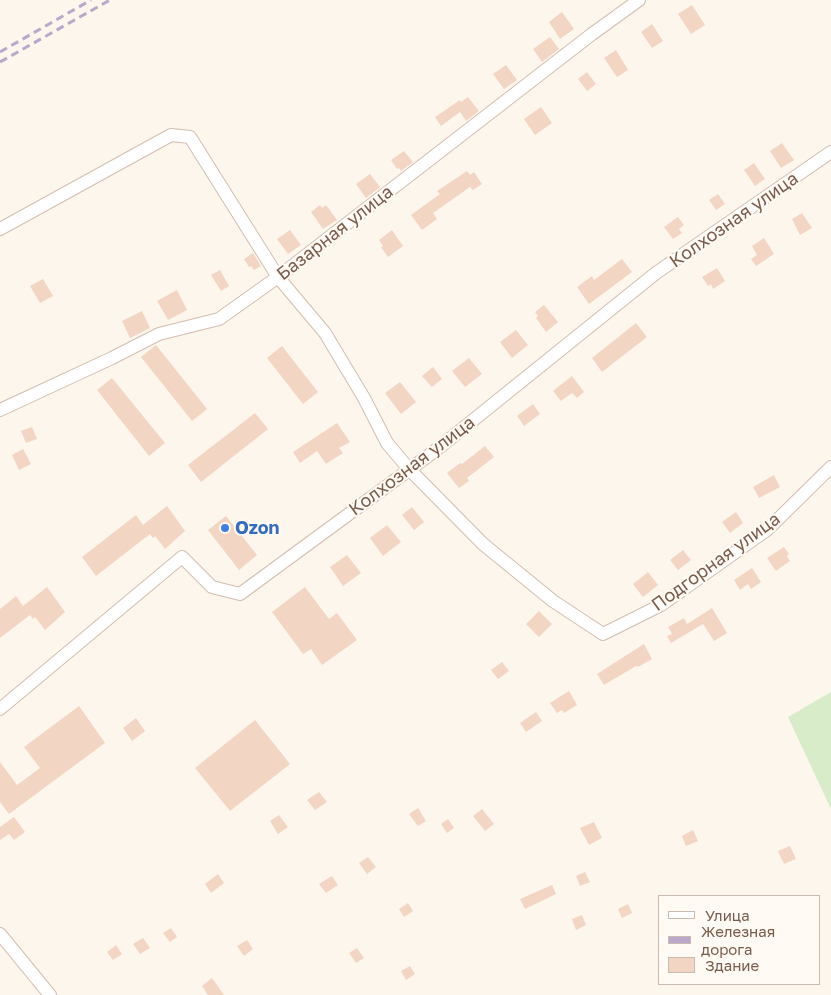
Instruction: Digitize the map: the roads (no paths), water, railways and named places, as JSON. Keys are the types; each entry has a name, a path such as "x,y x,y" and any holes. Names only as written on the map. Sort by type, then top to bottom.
{"street":[{"name":"Базарная улица","path":"0,410 159,334 219,318 278,277 639,0"},
{"path":"0,229 171,135 190,137 278,277 325,333 364,398 387,443 409,469"},
{"name":"Колхозная улица","path":"0,709 182,557 212,587 240,594 436,450 656,273 831,152"},
{"name":"Подгорная улица","path":"409,469 483,544 553,601 603,634 661,605 768,529 831,467"},
{"path":"0,934 50,995"}],"railway":[{"path":"0,52 91,0"},
{"path":"0,62 110,0"}],"place":[{"name":"Ozon","path":"225,528"}]}
